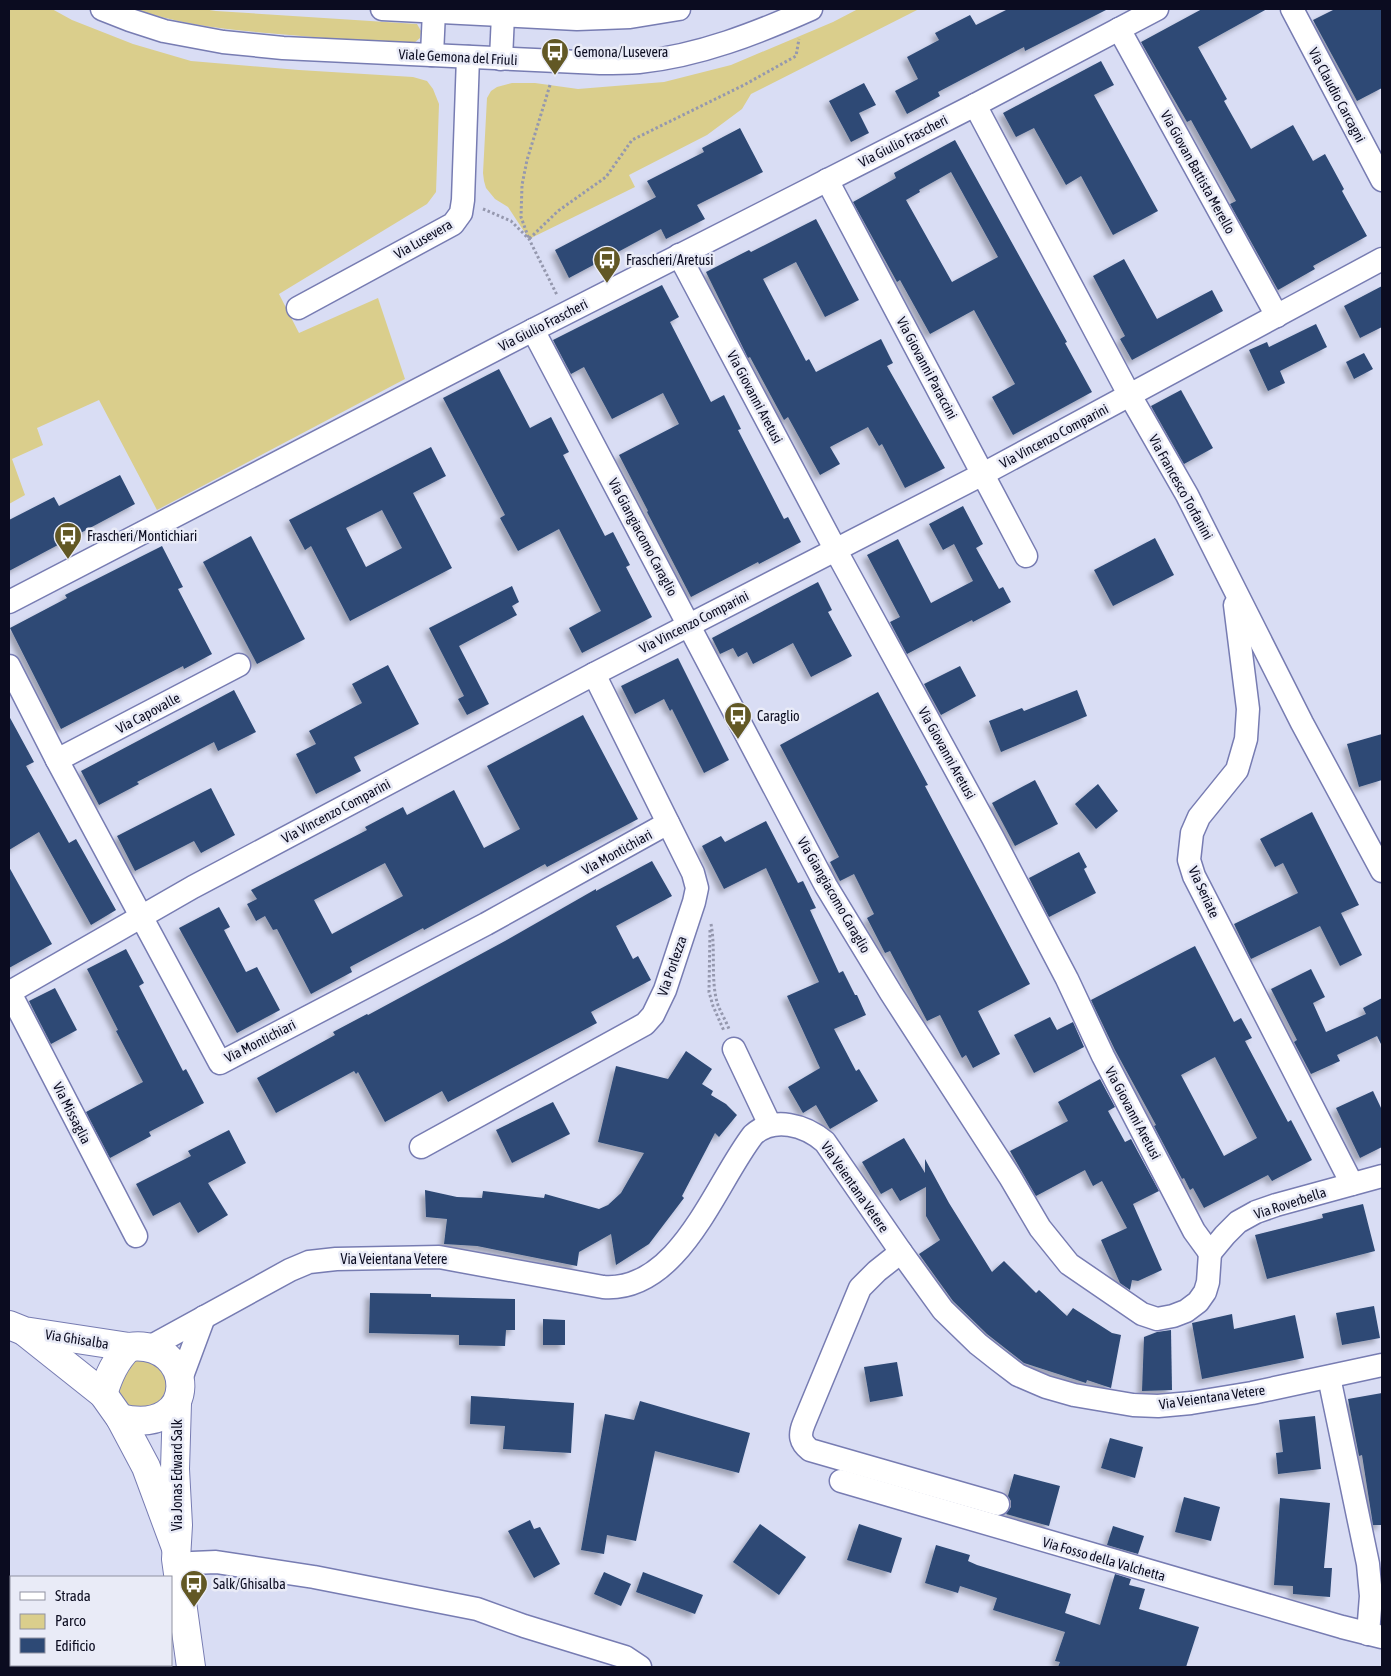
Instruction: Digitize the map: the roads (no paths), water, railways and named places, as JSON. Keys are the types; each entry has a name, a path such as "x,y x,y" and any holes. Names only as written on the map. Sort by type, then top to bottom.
{"street":[{"name":"Viale Gemona del Friuli","path":"102,9 164,31 223,42 283,48 600,63 639,62 713,46 748,35 811,9"},
{"path":"382,9 577,19 649,15 679,9"},
{"name":"Via Giulio Frascheri","path":"9,602 533,330 975,105 1157,9"},
{"name":"Via Claudio Carcagni","path":"1292,9 1382,180"},
{"path":"432,55 434,11"},
{"path":"501,59 504,15"},
{"name":"Via Giovan Battista Merello","path":"1119,29 1277,316"},
{"name":"Via Lusevera","path":"298,308 453,224 461,213 468,57"},
{"name":"Via Francesco Torfanini","path":"975,105 1130,396 1187,495 1302,722 1382,870"},
{"name":"Via Giovanni Paraccini","path":"827,180 1026,556"},
{"name":"Via Giovanni Aretusi","path":"679,255 835,549 1016,882 1067,979 1103,1056 1194,1231 1210,1253"},
{"name":"Via Vincenzo Comparini","path":"9,991 193,887 594,674 983,474 1382,259"},
{"name":"Via Giangiacomo Caraglio","path":"533,330 831,895 891,994 1010,1177 1040,1228 1069,1264 1142,1314 1157,1319 1186,1311 1198,1302 1205,1292 1208,1282 1210,1253"},
{"name":"Via Seriate","path":"1232,586 1246,695 1248,724 1246,739 1237,770 1210,802 1195,825 1190,840 1189,860 1194,876 1352,1184"},
{"name":"Via Capovalle","path":"57,760 239,665"},
{"name":"Via Montichiari","path":"9,666 57,760 220,1063 486,924 668,823"},
{"name":"Via Porlezza","path":"421,1147 645,1024 653,1015 664,990 697,888 693,873 594,674"},
{"name":"Via Missaglia","path":"9,991 136,1236"},
{"path":"734,1049 770,1125"},
{"name":"Via Veientana Vetere","path":"139,1348 204,1317 290,1270 309,1262 336,1259 439,1258 603,1287 621,1287 656,1270 674,1256 703,1214 747,1143 757,1131 770,1125 779,1124 804,1129 817,1135 825,1142 943,1310 978,1344 1018,1375 1062,1392 1134,1405 1158,1406 1191,1403 1252,1393 1382,1365"},
{"name":"Via Roverbella","path":"1210,1253 1225,1234 1238,1222 1256,1212 1382,1176"},
{"path":"901,1252 877,1271 860,1288 804,1423 800,1437 803,1444 810,1450 998,1504"},
{"path":"179,1391 169,1359 160,1351 139,1348 119,1357 110,1372 103,1394 120,1418 134,1422 146,1422 167,1413 179,1391 204,1317"},
{"name":"Via Ghisalba","path":"16,1328 139,1348"},
{"name":"Via Ghisalba","path":"16,1328 103,1394"},
{"name":"Via Fosso della Valchetta","path":"841,1481 1145,1571 1375,1635 1368,1564 1329,1376"},
{"name":"Via Jonas Edward Salk","path":"179,1391 175,1469 178,1525 177,1560 191,1667"},
{"name":"Via Jonas Edward Salk","path":"120,1418 146,1467 177,1560"},
{"path":"177,1560 192,1563 216,1562 322,1579 477,1609 524,1626 625,1657 640,1667"}],"place":[{"name":"Gemona/Lusevera","path":"555,76"},
{"name":"Frascheri/Aretusi","path":"607,284"},
{"name":"Frascheri/Montichiari","path":"68,560"},
{"name":"Caraglio","path":"738,740"},
{"name":"Salk/Ghisalba","path":"194,1608"}]}
